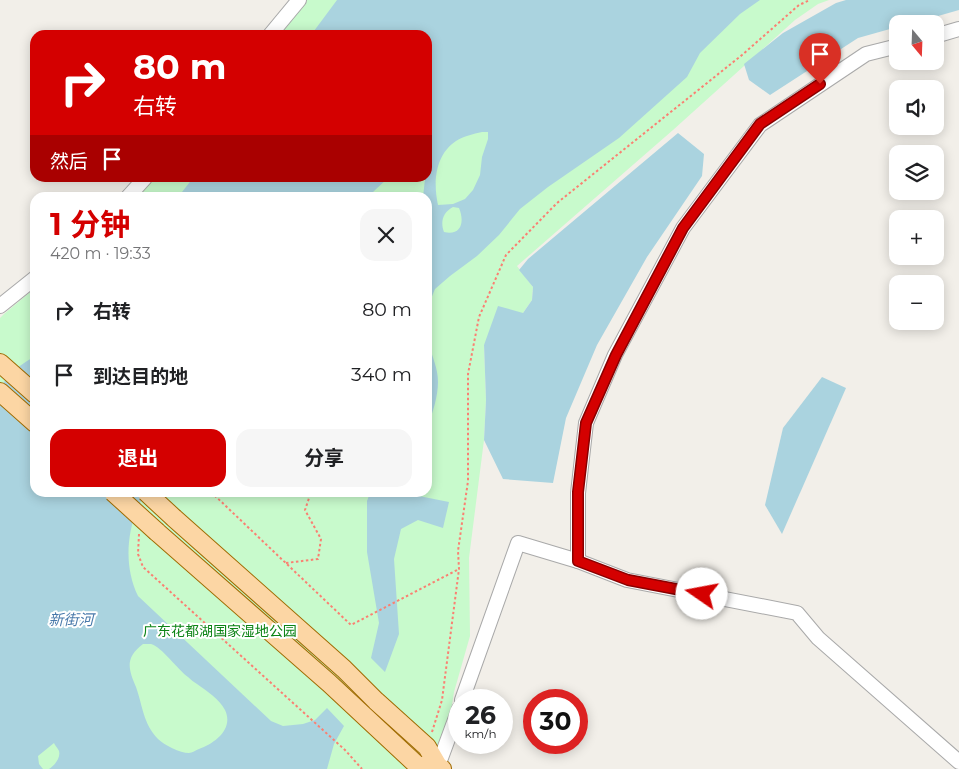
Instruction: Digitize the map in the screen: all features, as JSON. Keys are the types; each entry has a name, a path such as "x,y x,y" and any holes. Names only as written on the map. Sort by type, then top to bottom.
{"main road":[{"path":"0,363 30,390"},
{"path":"0,392 30,419"},
{"path":"118,497 329,683 418,766 440,768"},
{"path":"151,497 344,669 427,747 440,768"}],"street":[{"path":"274,30 299,0"},
{"path":"944,33 959,29"},
{"path":"578,561 578,492 586,423 616,355 683,228 760,124 866,54 889,48"},
{"path":"132,192 141,182"},
{"path":"0,306 30,282"},
{"path":"466,689 518,543 578,561 628,580 797,613 818,638 959,762"},
{"path":"440,768 448,743"}],"path":[{"path":"427,747 442,700 459,569 458,551 468,481 468,374 479,317 506,255 557,203 734,61 799,5 810,0"},
{"path":"217,497 351,625 459,569"},
{"path":"286,563 318,559 322,539 305,510 309,497"},
{"path":"139,533 138,554 143,567 346,750 362,769"}],"green space":[{"name":"广东花都湖国家湿地公园","path":"303,0 829,0 818,4 795,20 673,130 517,266 533,287 532,300 523,313 484,345 486,400 484,440 469,558 470,636 455,689 448,689 448,730 442,769 0,769 0,318 30,292 30,497 432,497 432,192 135,192 144,182 432,182 432,30 277,30"}],"water":[{"path":"337,0 760,0 740,14 700,53 687,77 619,138 548,187 520,209 499,235 477,256 435,289 432,296 432,192 424,192 425,182 432,182 432,30 315,30","holes":["488,132 480,175 473,190 465,199 453,204 438,205 436,178 437,170 444,154 459,139 469,135","453,207 459,208 462,218 460,227 454,232 444,232 443,218"]},
{"path":"846,0 959,0 959,10 942,15 889,15 889,29 858,38 770,95 749,80 744,64 783,33 836,3"},
{"path":"678,133 704,154 702,176 647,257 597,345 566,418 553,483 503,479 484,440 486,400 484,345 498,306 523,313 532,300 533,287 519,270 528,259"},
{"path":"190,182 384,182 373,192 182,192"},
{"path":"432,355 438,377 432,413"},
{"name":"新街河","path":"30,359 30,497 144,497 133,520 128,553 131,575 138,596 271,721 283,726 303,724 315,720 327,708 344,726 334,744 327,769 49,769 55,764 59,756 59,750 54,743 38,756 39,764 43,769 0,769 0,389 19,367","holes":["143,644 151,644 160,649 184,674 220,702 225,710 227,717 225,729 217,739 191,753 185,753 164,744 153,733 144,714 131,674 130,664 133,654 137,649"]},
{"path":"822,377 846,388 782,534 765,505 783,428"},
{"path":"368,497 424,497 449,502 443,528 418,520 401,529 394,559 399,634 385,672 371,658 379,623 367,552"}],"route":[{"path":"702,594 628,580 578,561 578,492 586,423 616,355 683,228 760,124 820,84"}]}
